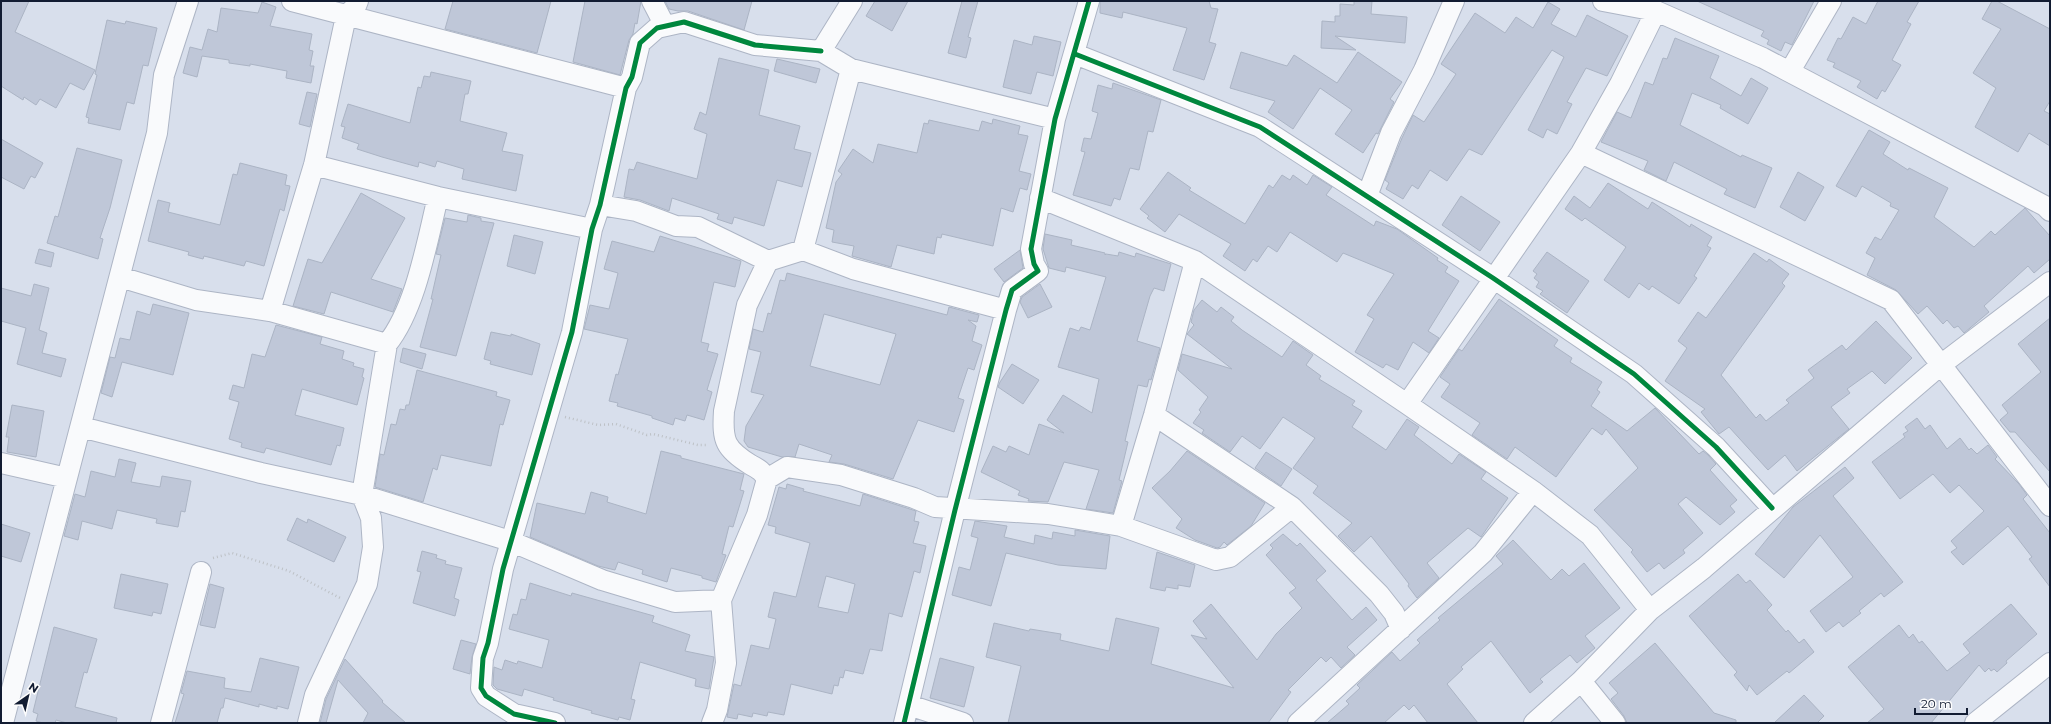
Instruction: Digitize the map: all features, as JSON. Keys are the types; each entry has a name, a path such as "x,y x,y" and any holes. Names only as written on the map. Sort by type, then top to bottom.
{"street":[{"path":"3,723 68,478 156,133 164,75 188,1"},
{"path":"292,1 352,8 626,88"},
{"path":"652,1 665,26"},
{"path":"821,51 852,1"},
{"path":"962,723 907,714 955,510 1006,310 1012,290 1038,271 1034,264 1031,250 1055,119 1090,1"},
{"path":"1367,196 1391,133 1424,70 1455,1"},
{"path":"1603,1 1656,12 1790,71 1875,119 2045,206 2050,211"},
{"path":"1790,71 1831,1"},
{"path":"270,311 314,165 352,8"},
{"path":"1407,404 1581,153 1620,84 1656,12"},
{"path":"555,723 514,714 486,696 481,688 483,658 510,541 550,411 572,332 592,229 600,205 626,88 632,76 640,43 657,28 684,22 755,45 821,51 852,69 1055,119"},
{"path":"1075,54 1260,127 1493,278 1634,374 1716,447 1772,508"},
{"path":"803,250 852,69"},
{"path":"1581,153 1891,300 1942,364 2050,506"},
{"path":"314,165 438,197 592,229"},
{"path":"308,723 315,695 367,584 373,547 371,518 362,495 387,344 396,333 414,290 438,197"},
{"path":"1040,198 1195,261 1407,404 1533,491 1590,535 1650,610"},
{"path":"600,205 636,211 676,226 698,227 768,261 803,250 853,269 1006,310"},
{"path":"767,479 763,472 735,454 726,444 723,429 724,411 747,305 768,261"},
{"path":"1121,526 1154,415 1195,261"},
{"path":"120,277 196,300 270,311 387,344"},
{"path":"1534,723 1581,681 1650,610 1704,568 1772,508 1942,364 2050,282"},
{"path":"1154,415 1292,507 1379,594 1394,613 1401,629"},
{"path":"81,427 261,473 362,495 510,541 602,580 675,602 721,600"},
{"path":"1,463 68,478"},
{"path":"712,723 717,710 726,663 721,600 757,516 767,479 787,467 840,475 914,498 935,507 955,510 1001,510 1048,514 1121,526 1216,560 1230,557 1292,507"},
{"path":"1298,723 1483,553 1533,491"},
{"path":"161,723 201,572"},
{"path":"1975,723 2050,663"},
{"path":"1581,681 1615,723"}],"path":[{"path":"550,411 573,420 608,426 616,424 646,435 653,434 698,445 726,444"},
{"path":"201,572 210,559 232,553 289,571 356,607"}],"building":[{"path":"1,1 29,1 15,32 95,70 84,90 70,83 56,108 40,99 36,105 24,97 23,100 1,86"},
{"path":"453,1 551,1 537,53 445,29"},
{"path":"585,1 641,1 637,24 635,23 633,34 629,40 620,75 573,62"},
{"path":"665,1 752,1 744,30 688,11 669,9"},
{"path":"875,1 908,1 892,31 866,16"},
{"path":"962,1 978,1 968,37 971,38 966,58 948,53"},
{"path":"1100,1 1209,1 1211,8 1218,9 1209,42 1216,44 1204,80 1173,70 1187,28 1123,12 1122,18 1100,13"},
{"path":"1354,1 1372,1 1371,14 1407,17 1405,43 1335,36 1356,50 1321,48 1322,21 1335,22 1335,16 1340,16 1340,4 1354,5"},
{"path":"1697,1 1814,1 1792,45 1785,42 1781,51 1767,44 1769,40 1761,36 1764,31"},
{"path":"1878,1 1919,1 1907,22 1911,24 1892,60 1901,65 1885,92 1882,90 1877,99 1857,87 1861,81 1833,67 1835,63 1827,60 1838,38 1841,39 1853,17 1866,24"},
{"path":"1992,1 1997,1 2050,29 2050,101 2044,111 2050,114 2050,146 2029,133 2018,152 1975,127 1996,88 1973,73 2001,29 1982,19"},
{"path":"262,2 276,7 270,26 312,34 309,50 313,51 310,66 314,66 311,83 286,78 287,71 250,64 250,66 229,63 229,60 202,56 197,77 183,73 190,47 202,50 208,29 217,32 221,8 258,13"},
{"path":"1548,2 1560,9 1551,24 1576,37 1587,15 1628,36 1607,76 1586,68 1567,102 1572,104 1557,134 1547,129 1543,138 1528,130 1564,57 1552,50 1482,155 1469,149 1447,181 1430,170 1418,189 1412,185 1403,199 1386,189 1389,183 1385,180 1413,115 1424,122 1456,74 1441,64 1475,13 1505,33 1516,17 1533,28"},
{"path":"107,20 125,24 126,21 157,28 148,66 143,65 134,104 127,102 120,130 88,123 89,118 86,117 97,75 95,74"},
{"path":"1034,36 1061,42 1053,76 1037,72 1031,94 1003,87 1014,40 1032,45"},
{"path":"1675,38 1719,56 1710,78 1741,96 1751,78 1768,88 1748,124 1720,108 1721,105 1692,93 1680,125 1741,157 1742,155 1772,168 1755,208 1724,194 1727,189 1674,162 1666,181 1644,170 1648,161 1601,142 1617,112 1631,118 1645,82 1653,85 1663,58 1667,59"},
{"path":"1241,52 1287,66 1294,55 1337,83 1358,52 1402,82 1390,99 1394,102 1378,134 1376,133 1363,153 1335,134 1352,110 1320,88 1293,129 1268,112 1275,101 1230,88"},
{"path":"719,58 769,70 759,115 800,126 794,149 811,153 802,187 777,180 764,226 734,217 732,224 717,219 719,214 672,198 669,211 640,200 624,197 629,169 634,170 637,162 697,179 707,134 694,129 700,112 706,115"},
{"path":"777,59 820,69 816,83 774,71"},
{"path":"431,72 471,81 468,94 465,94 460,121 507,133 502,151 523,155 516,191 462,179 464,169 437,161 435,167 419,162 418,167 382,157 357,149 359,144 342,138 345,127 341,126 348,104 410,123 418,87 421,88 424,76 430,77"},
{"path":"1113,83 1161,100 1153,132 1148,131 1139,170 1130,168 1120,200 1114,198 1111,206 1073,195 1085,152 1081,151 1084,138 1091,139 1098,113 1092,111 1098,85 1112,89"},
{"path":"307,92 317,94 310,127 299,124"},
{"path":"993,119 1020,126 1018,134 1028,136 1019,171 1031,174 1027,190 1020,188 1013,212 1001,208 993,246 942,234 941,238 937,237 934,254 897,245 891,267 852,256 854,246 832,242 834,230 826,228 836,182 842,174 838,171 853,149 873,163 878,144 917,153 924,123 928,124 929,120 979,131 982,121 992,124"},
{"path":"1869,130 1890,142 1883,154 1908,170 1909,168 1948,188 1934,217 1974,247 1991,231 1995,235 2025,208 2050,236 2050,259 2034,273 2028,266 1984,306 1989,312 1964,333 1958,326 1954,328 1947,320 1943,324 1927,306 1918,314 1896,290 1867,275 1875,258 1866,253 1875,237 1881,240 1899,210 1890,206 1891,203 1862,186 1856,197 1836,186"},
{"path":"1,139 43,163 35,178 31,176 24,189 1,177"},
{"path":"77,148 122,160 110,208 100,238 103,239 98,259 47,243 55,216 58,217"},
{"path":"240,163 287,175 285,185 290,186 284,211 280,209 264,266 246,261 244,266 204,256 203,259 188,255 189,252 148,241 158,200 170,203 168,212 220,225 233,174 237,175"},
{"path":"1168,172 1191,188 1189,190 1245,224 1269,185 1273,188 1282,175 1290,180 1293,175 1307,185 1313,175 1332,187 1326,195 1374,226 1376,221 1397,229 1438,258 1437,260 1448,267 1445,272 1459,281 1428,331 1439,338 1429,353 1413,342 1398,370 1386,364 1383,368 1355,352 1374,319 1367,315 1394,274 1343,253 1337,262 1290,232 1277,252 1268,246 1257,262 1253,259 1245,271 1223,256 1231,244 1179,214 1165,232 1147,218 1149,216 1140,209"},
{"path":"1798,172 1824,187 1805,221 1780,207"},
{"path":"1608,183 1648,209 1652,202 1690,227 1691,224 1712,237 1707,246 1711,248 1694,276 1697,278 1679,304 1652,286 1649,290 1639,283 1629,298 1604,280 1626,247 1585,218 1582,221 1565,209 1574,196 1590,208"},
{"path":"361,193 405,218 371,279 402,289 393,312 331,292 324,314 293,306 308,259 322,263"},
{"path":"1461,196 1500,222 1480,251 1442,225"},
{"path":"468,215 481,218 481,221 494,223 456,356 420,347 433,299 431,299 441,255 436,254 445,218 467,222"},
{"path":"1045,234 1072,240 1071,245 1105,253 1105,255 1118,256 1119,252 1135,257 1136,253 1171,264 1164,291 1154,288 1150,296 1137,341 1160,348 1151,380 1149,379 1147,387 1138,385 1125,441 1128,442 1119,480 1122,481 1113,513 1086,509 1099,470 1064,462 1048,502 1028,501 1029,499 1018,495 1020,491 981,472 993,446 1006,452 1009,446 1029,455 1039,424 1064,433 1047,420 1063,395 1092,413 1099,379 1058,367 1070,328 1079,331 1081,327 1090,330 1106,277 1066,267 1065,272 1049,268 1043,249"},
{"path":"514,235 543,242 535,274 507,266"},
{"path":"660,236 741,261 735,287 714,282 701,342 709,344 707,351 718,354 707,390 712,392 704,420 687,415 685,421 675,418 673,425 652,418 652,416 617,406 618,403 609,401 616,374 618,375 628,339 584,329 590,305 609,309 618,273 604,269 612,241 654,252"},
{"path":"39,249 54,253 51,267 35,263"},
{"path":"1020,250 1023,268 1004,282 994,269"},
{"path":"1547,252 1589,281 1567,313 1540,294 1543,291 1536,287 1539,282 1534,278 1537,274 1533,271"},
{"path":"1754,253 1767,262 1769,259 1789,274 1782,283 1785,286 1721,375 1756,418 1760,414 1766,421 1789,403 1786,400 1814,378 1808,370 1842,345 1846,350 1876,321 1912,358 1885,384 1872,371 1847,389 1850,393 1831,407 1849,429 1797,471 1785,455 1768,470 1729,427 1719,434 1701,412 1705,409 1665,381 1687,348 1678,341 1698,312 1706,318"},
{"path":"787,273 947,315 949,307 979,315 977,322 968,320 976,326 972,341 982,345 974,370 968,368 958,398 964,400 954,432 918,420 893,479 844,464 829,462 832,455 799,444 795,457 782,457 748,447 744,441 746,426 764,395 751,392 761,352 749,349 753,329 763,332 768,313 771,314 780,280 785,281","holes":["824,314 896,334 880,385 810,366"]},
{"path":"34,284 49,288 39,330 47,333 42,353 66,359 61,377 17,364 26,328 1,321 1,288 31,296"},
{"path":"1040,284 1052,307 1028,318 1020,302 1022,297"},
{"path":"1499,299 1558,340 1554,346 1572,358 1570,362 1602,382 1597,390 1600,392 1591,406 1627,431 1655,408 1699,454 1703,451 1708,455 1716,464 1710,470 1737,500 1730,506 1735,512 1720,525 1686,497 1678,504 1703,533 1683,550 1685,553 1664,569 1659,563 1647,572 1631,552 1633,550 1594,510 1638,468 1606,429 1602,435 1592,428 1556,477 1515,447 1507,459 1472,435 1480,423 1441,397 1450,384 1440,377 1459,349 1462,351"},
{"path":"1202,300 1217,312 1221,307 1234,317 1231,321 1282,357 1293,341 1313,355 1306,365 1321,376 1319,379 1355,401 1352,405 1362,411 1352,427 1386,450 1407,419 1419,427 1414,435 1452,464 1459,454 1486,472 1481,479 1508,498 1481,537 1468,528 1427,563 1439,578 1417,598 1408,586 1409,584 1371,536 1354,552 1338,536 1352,523 1313,493 1318,486 1293,468 1315,438 1283,417 1260,449 1242,436 1230,452 1202,433 1204,430 1193,423 1201,412 1199,410 1208,397 1178,370 1182,354 1232,369 1187,334 1194,325 1191,322 1194,310"},
{"path":"153,304 189,313 173,375 122,362 112,397 101,393 110,357 115,358 120,338 130,340 137,311 150,315"},
{"path":"2050,318 2050,472 2015,432 2010,432 2000,420 2008,413 2002,405 2041,372 2018,344"},
{"path":"276,325 322,337 320,344 344,351 342,359 354,363 353,366 364,369 362,377 364,378 357,405 302,389 295,415 344,428 340,446 337,445 331,465 266,448 264,453 241,447 242,443 229,439 239,402 229,399 233,385 244,388 252,354 265,357"},
{"path":"491,332 511,336 511,334 540,344 532,375 490,364 491,361 484,359"},
{"path":"403,348 426,354 422,369 400,362"},
{"path":"1012,364 1039,380 1023,404 998,387"},
{"path":"417,370 497,392 496,396 510,400 503,425 500,424 491,466 441,455 437,470 433,468 423,502 375,487 380,454 384,455 391,424 396,425 400,409 405,410 406,405 409,405"},
{"path":"12,405 44,411 36,457 7,452 9,437 6,437"},
{"path":"1917,418 1925,429 1930,425 1947,449 1960,438 1969,450 1971,448 1977,454 1988,445 1997,457 1995,459 2019,484 2027,495 2023,499 2050,533 2050,587 2029,559 2032,557 2008,526 1963,565 1951,552 1957,548 1951,541 1984,511 1959,485 1950,493 1933,474 1900,499 1872,462 1905,437 1903,434 1908,431 1905,427"},
{"path":"661,451 681,456 681,458 744,474 740,490 744,491 733,527 729,526 722,554 726,555 716,582 702,578 702,576 671,568 667,582 642,574 643,570 618,562 615,570 598,566 530,537 537,503 585,514 591,492 608,497 607,502 646,514"},
{"path":"1187,451 1265,503 1251,526 1227,545 1224,542 1217,548 1195,540 1176,528 1182,519 1152,488 1170,471"},
{"path":"1266,452 1292,469 1281,486 1255,468"},
{"path":"119,459 136,463 131,482 160,487 162,476 191,481 185,512 181,511 178,527 156,523 157,519 117,510 112,529 82,521 78,540 64,536 75,494 85,497 91,471 115,477"},
{"path":"1845,467 1854,478 1833,496 1903,582 1884,597 1881,593 1859,611 1861,613 1843,627 1839,622 1826,632 1810,611 1853,577 1820,535 1784,578 1755,554 1793,507"},
{"path":"787,484 804,489 803,491 860,506 863,494 916,511 914,521 919,522 913,543 926,546 920,573 914,571 902,617 889,613 882,651 870,649 863,674 845,670 843,678 840,677 838,686 834,685 832,694 791,684 784,715 768,712 767,716 753,713 752,717 738,714 737,719 727,717 734,684 741,686 751,645 769,649 776,619 768,617 774,592 796,597 810,543 775,533 776,527 768,525 779,487 786,489","holes":["826,576 855,584 848,613 818,607"]},
{"path":"297,518 307,523 308,519 346,537 334,562 287,540"},
{"path":"975,521 1007,526 1004,537 1034,544 1035,535 1052,539 1053,532 1075,536 1075,530 1110,536 1106,569 1058,565 1006,553 991,606 952,595 959,567 970,570 978,538 971,536"},
{"path":"1,524 30,533 21,562 1,556"},
{"path":"1283,534 1297,546 1300,543 1326,571 1316,580 1352,620 1366,607 1377,620 1347,647 1355,655 1341,668 1331,657 1326,662 1321,657 1288,690 1291,692 1268,723 1008,723 1021,666 986,657 994,623 1029,631 1030,629 1061,634 1060,640 1109,651 1116,618 1159,628 1151,664 1234,688 1191,635 1207,639 1193,621 1211,604 1257,660 1276,634 1302,608 1289,593 1296,588 1266,555 1273,548 1270,545"},
{"path":"1513,540 1551,580 1562,569 1569,576 1584,563 1620,608 1585,636 1595,648 1577,663 1570,655 1540,679 1543,682 1530,693 1491,641 1461,667 1463,669 1447,684 1478,723 1428,723 1414,705 1409,710 1404,705 1384,723 1327,723 1349,704 1346,701 1360,688 1357,685 1392,652 1400,661 1420,643 1417,640 1440,620 1438,618 1503,564 1496,556"},
{"path":"422,551 437,555 436,558 446,561 445,564 462,568 454,598 459,600 455,616 413,603 421,572 417,571"},
{"path":"1157,552 1195,565 1190,587 1178,585 1178,589 1166,587 1165,591 1150,588"},
{"path":"121,574 168,584 161,614 153,612 152,616 114,608"},
{"path":"1738,574 1746,583 1750,580 1772,605 1767,610 1786,632 1788,630 1799,643 1804,639 1814,652 1789,673 1787,671 1757,695 1749,685 1747,691 1734,675 1737,672 1689,616"},
{"path":"530,583 571,596 572,593 654,616 652,622 690,635 685,651 714,657 709,689 695,686 696,679 640,662 631,699 635,700 630,720 619,717 618,720 591,713 592,711 553,700 554,698 524,689 522,696 497,689 493,685 494,667 502,670 505,660 517,664 518,661 542,668 549,640 509,629 513,614 517,615 521,599 526,600"},
{"path":"210,584 224,588 215,628 200,625"},
{"path":"2011,604 2037,634 2006,661 2007,663 1997,672 1994,669 1991,671 1989,668 1985,672 1979,665 1931,723 1867,723 1884,709 1848,667 1889,633 1899,625 1909,638 1913,634 1919,643 1922,641 1947,671 1970,653 1963,644"},
{"path":"54,627 97,639 87,673 84,672 75,707 117,718 116,723 67,723 56,720 55,723 43,723 36,721 38,714 33,712"},
{"path":"461,640 476,644 472,657 470,674 453,669"},
{"path":"1655,643 1714,713 1736,720 1736,723 1627,723 1624,716 1611,699 1618,693 1609,683"},
{"path":"260,658 299,667 288,709 277,706 277,709 259,704 259,707 225,698 217,723 175,723 184,694 181,693 187,671 225,678 224,688 251,692"},
{"path":"940,658 974,667 964,707 930,698"},
{"path":"345,659 383,701 382,702 406,723 363,723 368,713 338,680 326,723 320,723 326,699"},
{"path":"1804,695 1824,716 1817,723 1774,723"}],"cycle path":[{"path":"904,723 955,510 1006,310 1012,290 1038,271 1034,264 1031,249 1055,119 1089,1"},
{"path":"555,723 514,714 486,696 481,688 483,658 488,643 503,569 572,332 592,229 600,205 626,88 632,77 640,43 657,28 684,22 755,45 821,51"},
{"path":"1075,54 1260,127 1493,278 1634,374 1716,447 1772,508"}]}
